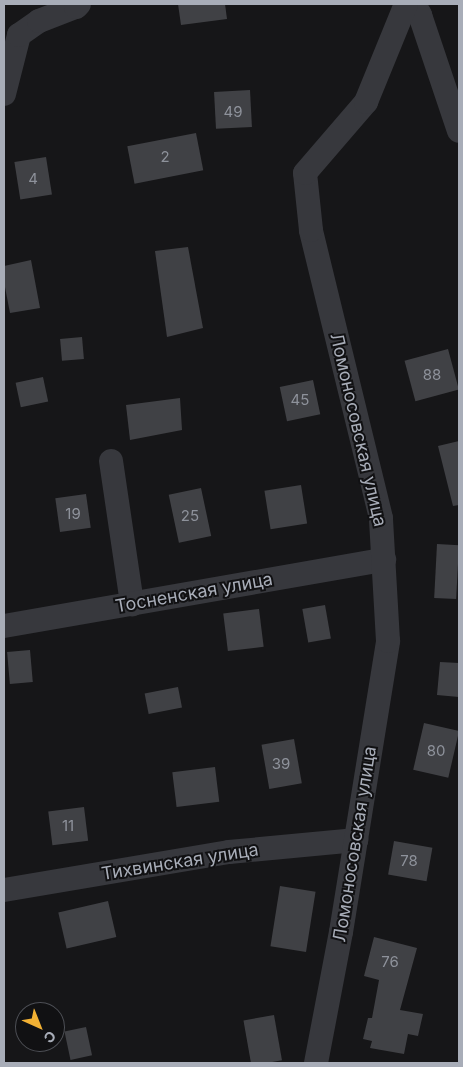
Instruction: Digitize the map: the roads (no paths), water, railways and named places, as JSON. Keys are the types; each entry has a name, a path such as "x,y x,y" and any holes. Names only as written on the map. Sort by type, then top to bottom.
{"street":[{"path":"4,94 19,35 39,21 76,8 79,4"},
{"name":"Ломоносовская улица","path":"316,1063 342,932 388,641 381,518 311,230 305,173 366,102 406,4"},
{"path":"414,4 420,15 459,131"},
{"path":"111,461 132,604"},
{"name":"Тосненская улица","path":"4,626 384,560"},
{"name":"Тихвинская улица","path":"4,890 228,852 356,840"}]}
